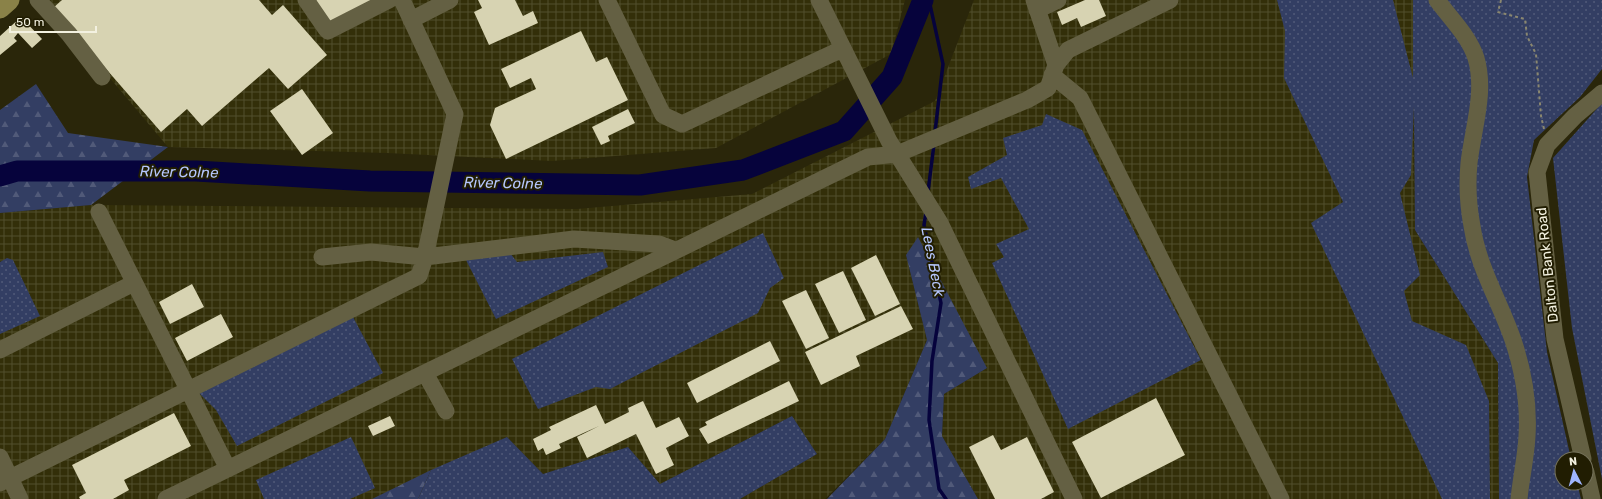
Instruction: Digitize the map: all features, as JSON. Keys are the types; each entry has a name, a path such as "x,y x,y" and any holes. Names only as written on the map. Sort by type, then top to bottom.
{"main road":[{"path":"0,8 9,0"}],"street":[{"path":"306,0 326,30 331,30 390,0"},
{"path":"5,481 419,276 425,257 455,114 402,0"},
{"path":"411,20 450,0"},
{"path":"607,0 663,115 682,124 842,49"},
{"path":"819,0 842,49 893,148 940,223 1074,499"},
{"path":"1058,0 1035,5 1054,70 1080,98 1281,499"},
{"path":"166,499 868,157 1027,100 1048,88 1054,70 1068,50 1170,0"},
{"path":"1437,0 1451,17 1476,57 1480,78 1479,98 1469,163 1468,198 1472,228 1483,267 1513,341 1523,382 1527,408 1527,436 1519,499"},
{"path":"47,3 102,77"},
{"name":"Dalton Bank Road","path":"1581,451 1555,339 1537,172 1547,145 1575,116 1602,93"},
{"path":"99,212 228,468"},
{"path":"322,258 371,252 425,257 574,239 659,244 675,250"},
{"path":"0,350 134,283"},
{"path":"425,373 446,411"},
{"path":"0,457 5,481 20,499"}],"path":[{"path":"1501,0 1498,12 1525,19 1527,36 1536,54 1541,116 1547,145"}],"shaded area":[{"path":"44,0 905,0 891,54 716,148 552,161 387,153 168,147"},
{"path":"974,0 1413,0 1415,230 1498,363 1499,499 978,499 942,436 944,394 987,368 906,255 927,340 885,439 825,499 740,499 817,454 792,416 660,484 628,447 543,474 507,437 375,499 0,499 0,213 91,205 577,209 752,194 935,101"}],"green space":[{"path":"1277,0 1393,0 1413,78 1413,0 1602,0 1602,69 1580,97 1534,140 1527,177 1547,352 1569,451 1554,451 1554,491 1579,491 1581,499 1499,499 1498,363 1415,230 1414,106 1411,175 1400,193 1420,275 1404,291 1412,321 1466,345 1489,401 1490,499 1442,499 1311,223 1343,202 1284,78 1285,31"},
{"path":"36,84 68,133 168,147 91,205 0,213 0,110"},
{"path":"1602,103 1602,479 1572,328 1553,158"},
{"path":"1046,114 1082,130 1201,360 1068,429 992,263 1004,257 996,244 1029,229 1001,178 971,189 968,177 1007,155 1003,138 1042,125"},
{"path":"763,233 784,278 770,288 758,313 610,389 596,387 538,409 512,359"},
{"path":"918,237 987,368 944,394 942,436 978,499 827,499 885,439 927,340 906,255"},
{"path":"603,252 608,267 496,319 466,260 510,253 517,262"},
{"path":"7,258 13,260 40,316 0,334 0,262"},
{"path":"353,317 383,373 237,446 216,410 199,393"},
{"path":"792,416 817,454 740,499 418,499 431,470 507,437 543,474 628,447 660,484"},
{"path":"351,437 375,488 350,499 264,499 256,480"},
{"path":"431,470 418,499 372,499"}],"building":[{"path":"62,0 259,0 272,15 283,5 327,55 288,89 269,68 202,126 187,109 161,132 53,8"},
{"path":"316,0 381,0 329,26"},
{"path":"478,0 515,0 523,16 533,11 538,23 489,45 474,12 482,8"},
{"path":"1085,0 1099,0 1106,16 1081,27 1077,18 1062,25 1057,12"},
{"path":"21,17 42,39 32,48 18,33 14,38 17,41 0,55 0,36"},
{"path":"581,31 596,62 607,57 628,100 506,159 490,125 495,108 536,89 531,78 510,88 501,69"},
{"path":"302,89 333,133 302,155 270,111"},
{"path":"628,109 635,123 608,136 610,141 601,145 592,127"},
{"path":"876,255 900,304 875,316 851,268"},
{"path":"843,271 866,320 839,333 815,284"},
{"path":"192,284 204,307 170,324 159,302"},
{"path":"806,290 829,338 806,349 782,301"},
{"path":"901,306 913,329 856,356 860,366 821,385 805,352"},
{"path":"221,314 233,337 187,361 175,338"},
{"path":"770,341 780,361 697,403 687,383"},
{"path":"789,381 799,401 708,444 699,429 707,425 705,422"},
{"path":"1156,398 1185,455 1101,498 1072,442"},
{"path":"643,401 656,428 679,417 689,436 666,448 674,465 656,474 636,434 587,458 577,437 599,426 559,444 561,448 546,455 543,448 538,451 533,439 551,430 549,427 596,405 605,424 629,412 628,408"},
{"path":"174,413 191,446 124,480 129,490 113,499 80,499 79,497 86,493 72,465"},
{"path":"390,416 395,426 373,436 368,426"},
{"path":"993,435 1001,450 1027,437 1054,492 1041,499 995,499 969,447"}],"waterway":[{"name":"River Colne","path":"0,176 17,171 196,171 370,181 640,185 743,170 844,131 892,77 923,0"},
{"name":"Lees Beck","path":"929,0 943,64 935,132"},
{"name":"Lees Beck","path":"928,192 934,144"},
{"name":"Lees Beck","path":"926,212 924,225 941,303 932,361 929,420 939,489 946,499"}]}
